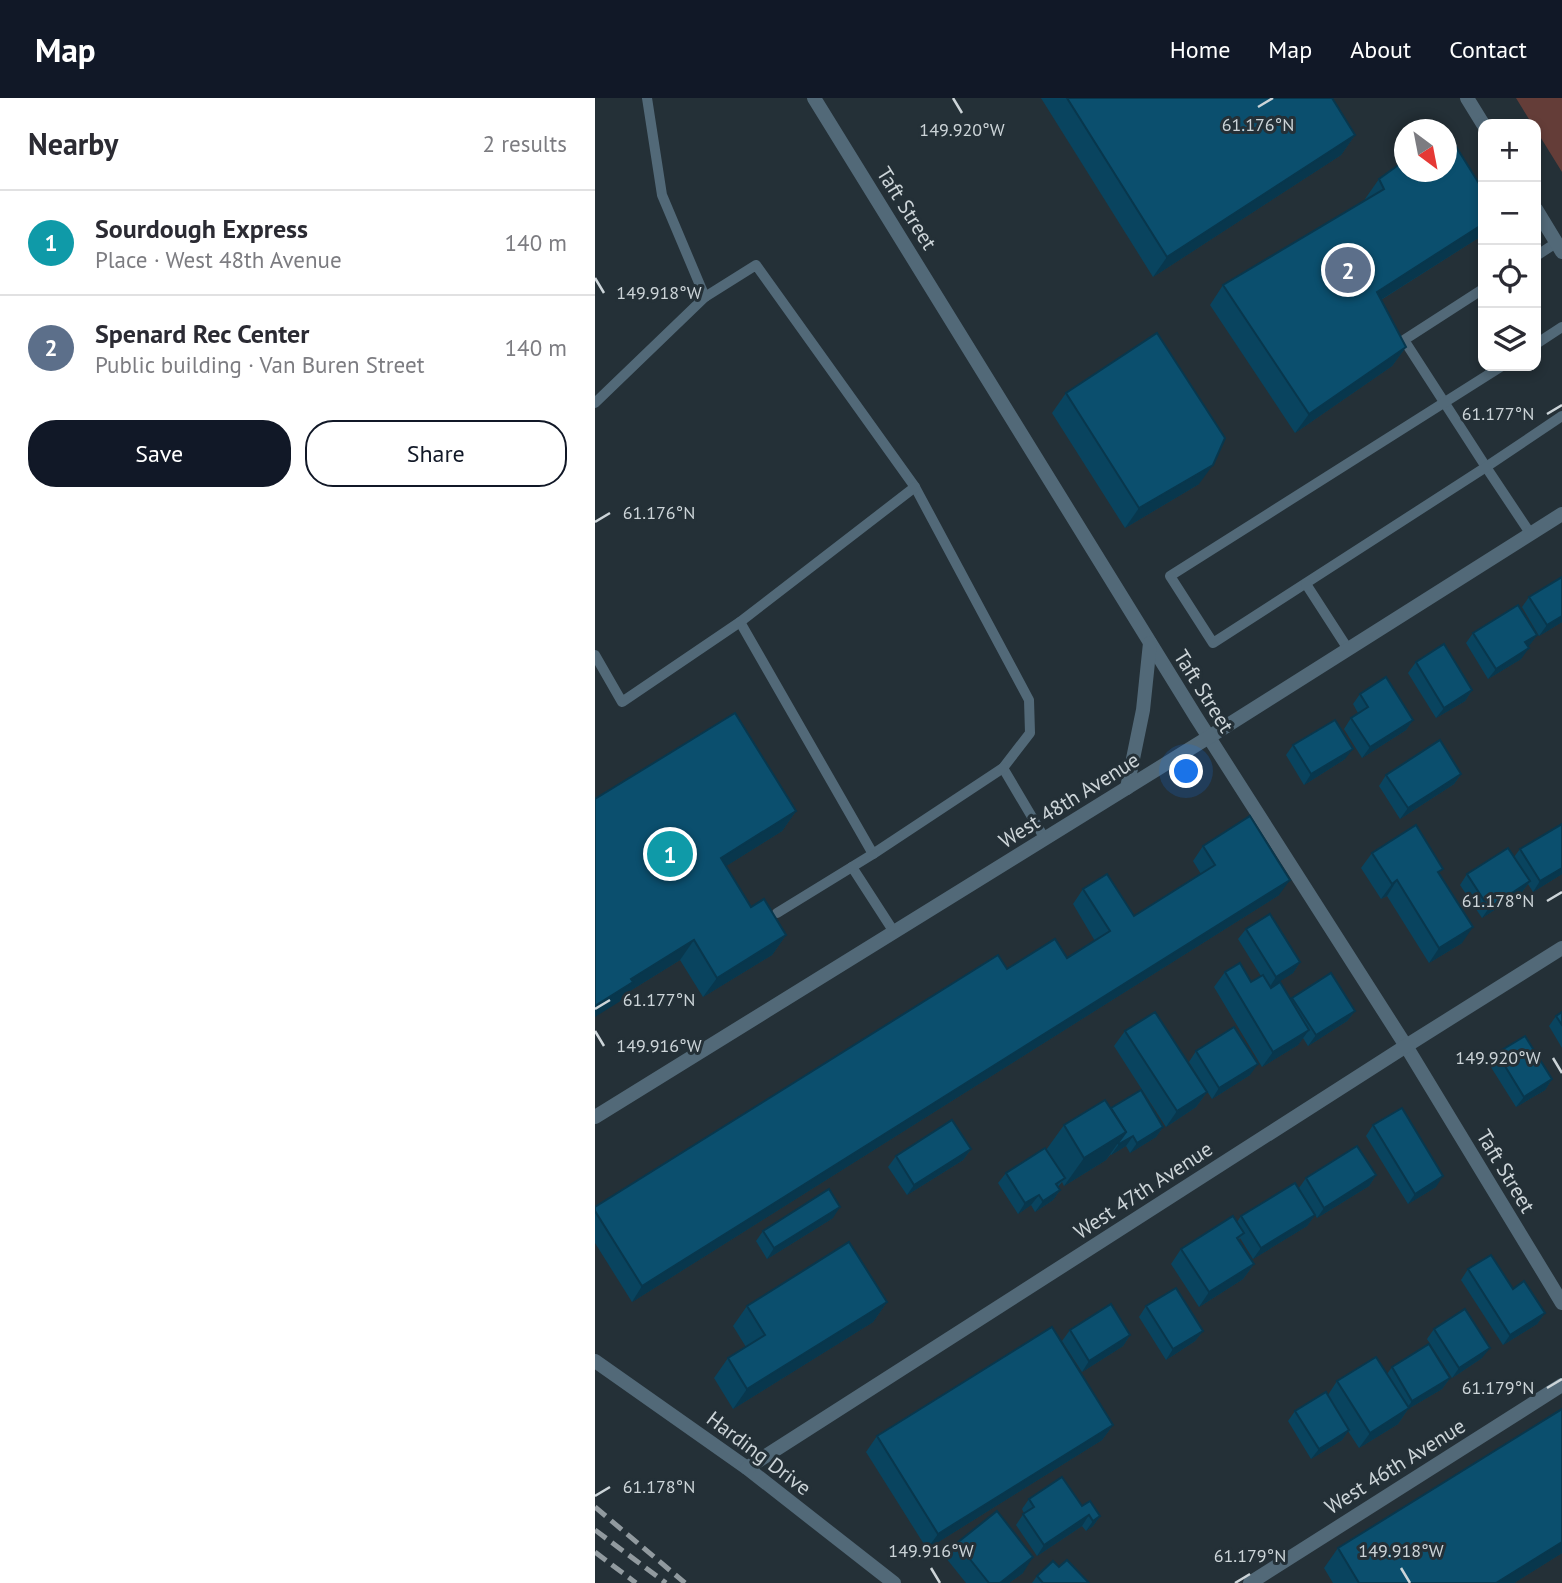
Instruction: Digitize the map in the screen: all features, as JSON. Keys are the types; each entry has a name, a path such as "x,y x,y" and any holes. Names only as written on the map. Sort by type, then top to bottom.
{"street":[{"name":"Taft Street","path":"814,98 1150,643 1406,1046 1562,1303"},
{"path":"1467,98 1480,119"},
{"path":"1541,217 1559,247"},
{"name":"West 48th Avenue","path":"595,1117 1209,737 1562,514"},
{"path":"1127,788 1143,710 1150,643"},
{"name":"West 47th Avenue","path":"747,1468 1562,948"},
{"name":"Harding Drive","path":"595,1361 747,1468 894,1583"},
{"name":"West 46th Avenue","path":"1250,1583 1562,1385"}],"lane":[{"path":"647,98 662,195 705,297"},
{"path":"1541,254 1559,247"},
{"path":"595,403 705,297 756,265 915,487 1029,700 1030,733 1003,768 873,854 777,913"},
{"path":"1478,292 1404,340 1530,533"},
{"path":"1541,341 1562,327"},
{"path":"1493,371 1170,576 1213,643 1562,416"},
{"path":"595,655 622,702 740,622 915,487"},
{"path":"1306,584 1348,649"},
{"path":"740,622 873,854"},
{"path":"1003,768 1045,839"},
{"path":"852,867 894,932"}],"shaded area":[{"path":"1516,98 1562,98 1562,172 1541,138 1541,119 1529,119"}],"building":[{"path":"1067,98 1332,98 1355,135 1167,257"},
{"path":"1457,148 1478,182 1478,227 1377,292 1406,347 1309,414 1223,285 1384,189 1379,179 1394,168 1394,182 1457,182"},
{"path":"1157,333 1225,438 1213,465 1139,508 1066,393"},
{"path":"1562,577 1562,616 1547,625 1529,597"},
{"path":"1518,605 1537,635 1525,642 1529,648 1496,669 1473,633"},
{"path":"1444,644 1472,690 1444,708 1416,662"},
{"path":"1386,677 1413,720 1370,747 1351,718 1368,707 1360,694"},
{"path":"735,713 796,811 721,858 751,907 764,899 786,935 717,978 694,940 631,979 633,982 595,1006 595,799"},
{"path":"1335,720 1353,749 1311,774 1293,745"},
{"path":"1440,740 1461,774 1408,808 1386,775"},
{"path":"1250,816 1290,880 642,1286 595,1207 998,955 1007,969 1055,939 1067,958 1110,931 1083,889 1107,874 1134,916 1215,865 1203,846"},
{"path":"1562,824 1562,868 1540,881 1520,849"},
{"path":"1416,825 1443,869 1438,872 1473,927 1439,948 1397,880 1392,884 1372,853"},
{"path":"1508,848 1530,881 1489,908 1467,874"},
{"path":"1270,914 1300,962 1276,977 1246,929"},
{"path":"1240,963 1251,982 1263,975 1271,988 1280,982 1309,1030 1273,1052 1225,972"},
{"path":"1331,973 1355,1011 1316,1035 1292,998"},
{"path":"1155,1012 1207,1092 1177,1111 1125,1031"},
{"path":"1562,1012 1562,1025 1556,1016"},
{"path":"1234,1027 1258,1064 1219,1088 1196,1051"},
{"path":"1525,1036 1552,1079 1524,1097 1497,1053"},
{"path":"1141,1090 1163,1127 1137,1143 1133,1136 1119,1144 1126,1132 1111,1108"},
{"path":"1105,1100 1126,1132 1084,1158 1064,1125"},
{"path":"1402,1108 1443,1176 1415,1194 1373,1125"},
{"path":"952,1120 971,1149 914,1185 896,1156"},
{"path":"1357,1146 1376,1175 1324,1208 1306,1178"},
{"path":"1045,1148 1065,1178 1056,1184 1060,1190 1043,1201 1039,1195 1025,1203 1006,1173"},
{"path":"1295,1183 1315,1215 1261,1248 1241,1216"},
{"path":"829,1189 840,1207 774,1248 763,1231"},
{"path":"1233,1216 1244,1233 1237,1238 1254,1264 1209,1292 1181,1249"},
{"path":"849,1242 887,1302 747,1389 728,1358 765,1335 747,1306"},
{"path":"1491,1255 1513,1289 1524,1281 1545,1313 1510,1335 1468,1269"},
{"path":"1176,1288 1203,1331 1173,1349 1146,1306"},
{"path":"1111,1304 1130,1335 1089,1361 1070,1330"},
{"path":"1465,1309 1490,1348 1459,1368 1434,1329"},
{"path":"1052,1327 1113,1425 938,1534 877,1436"},
{"path":"1429,1344 1450,1378 1412,1401 1392,1367"},
{"path":"1376,1357 1409,1408 1370,1433 1337,1381"},
{"path":"1326,1392 1349,1430 1319,1449 1295,1411"},
{"path":"1562,1409 1562,1542 1496,1583 1359,1583 1338,1548"},
{"path":"1062,1477 1082,1506 1090,1501 1100,1516 1093,1521 1089,1515 1044,1545 1023,1514 1034,1507 1029,1499"},
{"path":"997,1511 1033,1557 1000,1583 989,1583 957,1543"},
{"path":"1067,1560 1089,1583 1043,1583 1037,1576 1053,1561 1059,1567"}],"railway":[{"path":"595,1507 685,1583"},
{"path":"595,1530 666,1583"},
{"path":"595,1552 636,1583"}],"place":[{"name":"Spenard Rec Center","path":"1348,270"},
{"name":"Sourdough Express","path":"670,854"}]}
